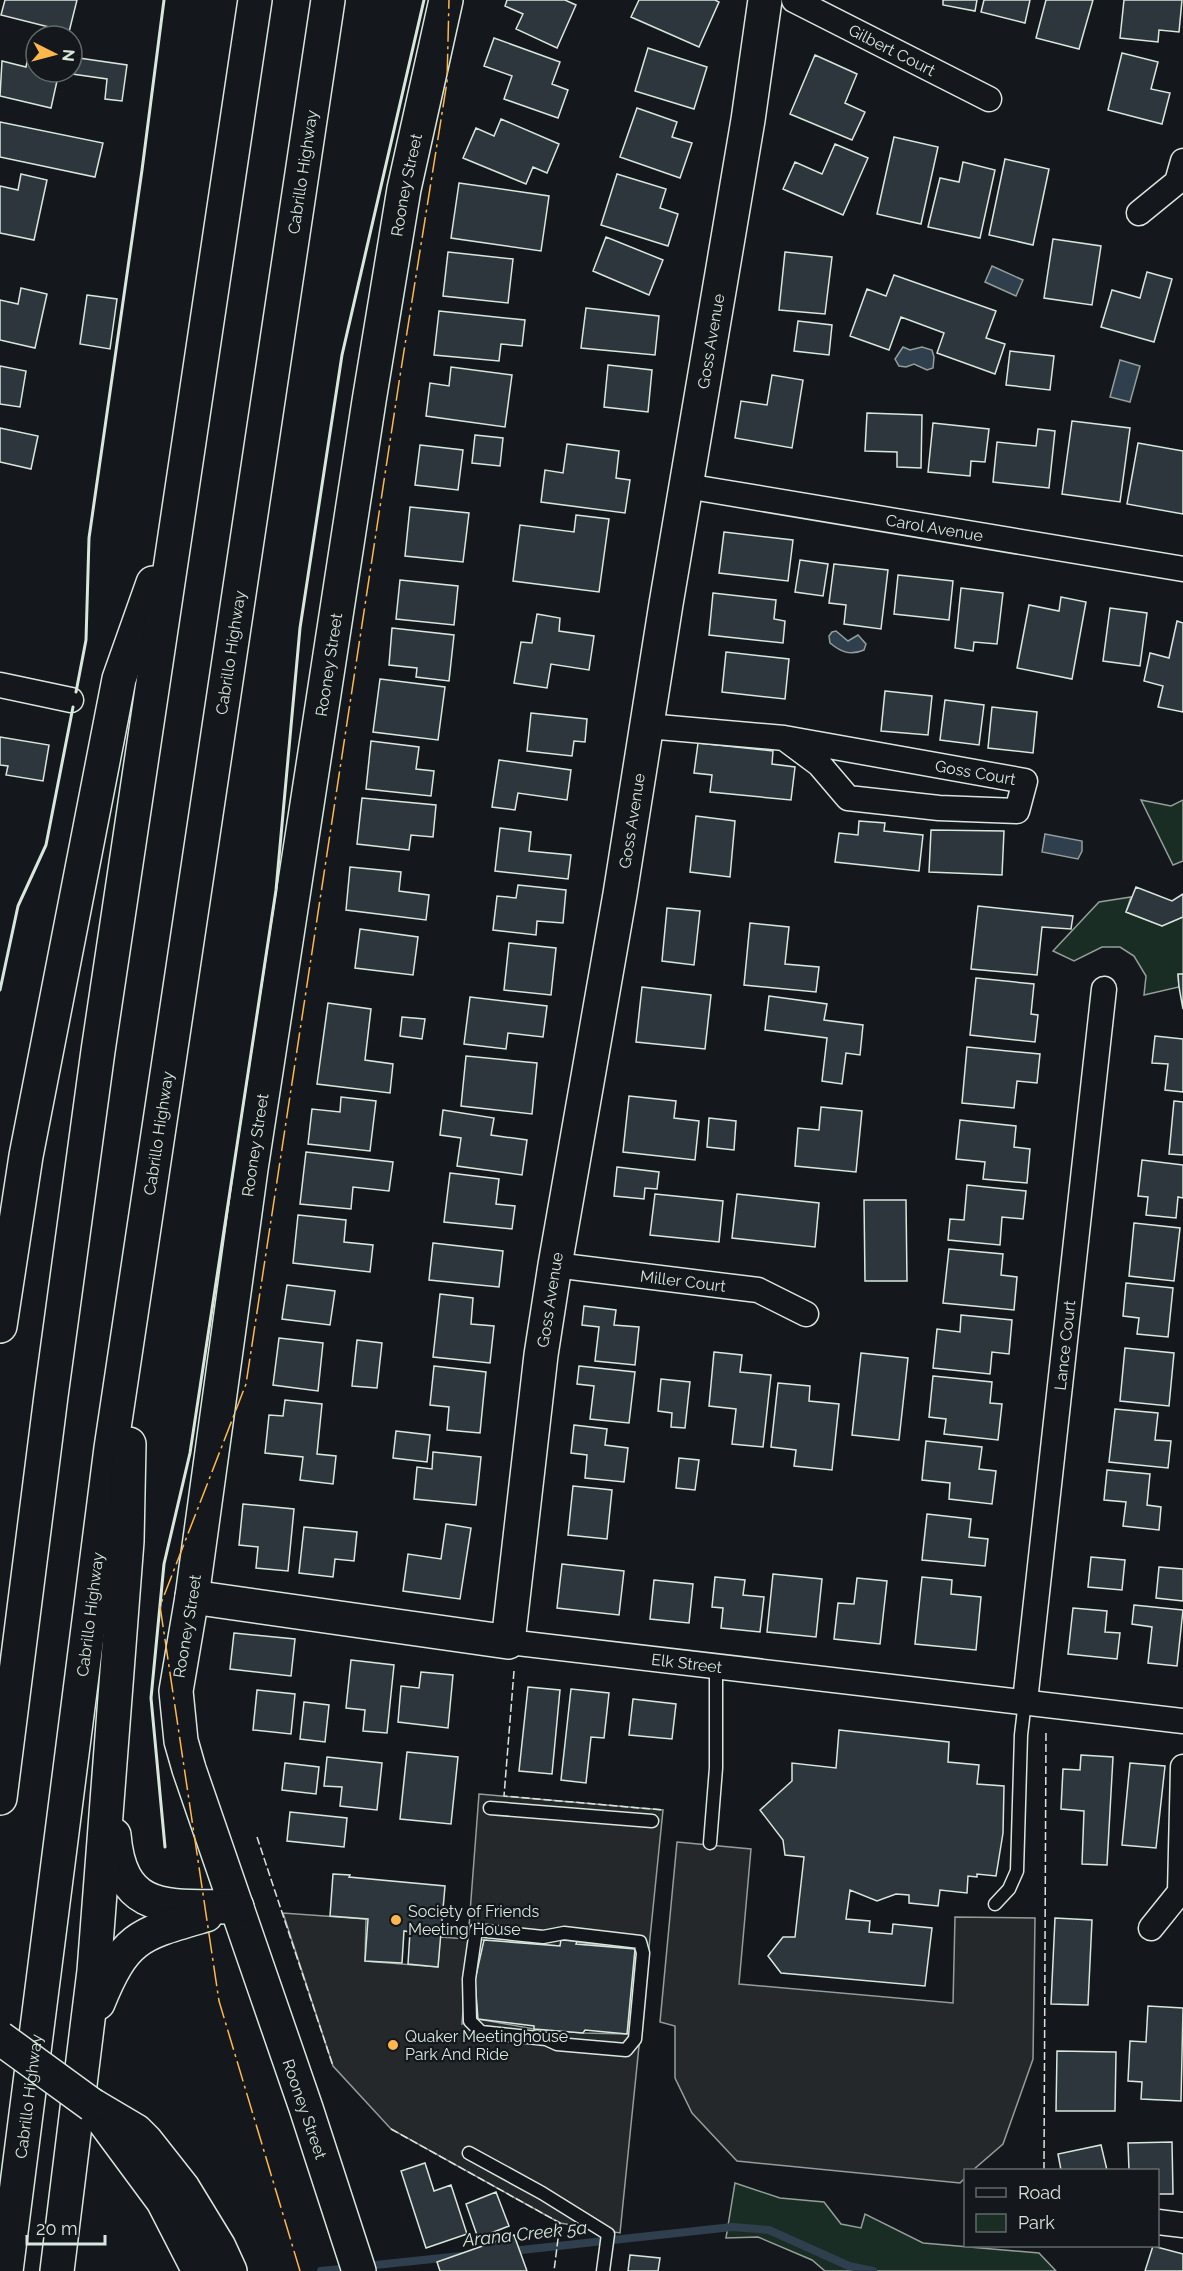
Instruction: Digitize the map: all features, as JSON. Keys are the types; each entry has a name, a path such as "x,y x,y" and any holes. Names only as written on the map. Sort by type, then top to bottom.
{"main road":[{"path":"0,1798 85,1143 255,0"},
{"name":"Cabrillo Highway","path":"6,2271 99,1535 201,838 328,0"},
{"name":"Rooney Street","path":"359,2271 189,1769 179,1726 176,1691 192,1597 251,1169 369,401 404,189 446,0"},
{"name":"Goss Avenue","path":"508,1642 541,1355 555,1265 591,1066 748,120 765,0"},
{"path":"0,1326 26,1156 119,679 179,508"},
{"path":"57,2271 94,1971 112,1746 127,1540 129,1337"},
{"name":"Elk Street","path":"192,1597 508,1642"},
{"path":"112,1746 115,1843 121,1871 127,1883 143,1898 153,1902 237,1907"},
{"path":"86,2036 113,1969 134,1942 162,1928 237,1907"},
{"path":"0,2037 92,2105 141,2154 183,2188 219,2247 230,2271"},
{"path":"141,2154 200,2271"}],"street":[{"name":"Gilbert Court","path":"795,0 989,99"},
{"path":"1139,213 1177,182 1183,161"},
{"name":"Carol Avenue","path":"687,486 1183,569"},
{"path":"0,684 71,699"},
{"name":"Goss Court","path":"647,726 784,738 1025,781 1017,811 939,808 848,798 819,764 784,738"},
{"name":"Lance Court","path":"1025,1701 1104,989"},
{"name":"Miller Court","path":"555,1265 758,1290 806,1314"},
{"name":"Elk Street","path":"508,1642 1183,1721"},
{"path":"1151,1928 1180,1892 1183,1767"},
{"path":"1159,2222 1183,2225"}],"lane":[{"path":"710,1843 716,1768 716,1667"},
{"path":"995,1904 1009,1889 1017,1871 1021,1735 1025,1701"},
{"path":"490,1808 652,1821"},
{"path":"476,1930 543,1937 564,1933 640,1942 643,1953 635,2039 626,2050 557,2044 546,2039 481,2032 470,2021 469,1979 476,1930"},
{"path":"469,2153 542,2193 608,2234 603,2271"}],"green space":[{"path":"1141,800 1171,806 1183,800 1183,861 1173,865"},
{"path":"1131,897 1126,912 1162,926 1183,917 1183,974 1178,975 1179,987 1144,995 1146,976 1134,956 1120,947 1102,947 1074,961 1053,951 1099,902"},
{"path":"735,2183 780,2198 824,2202 841,2224 861,2228 865,2214 923,2243 1039,2253 1056,2271 825,2271 812,2260 758,2237 726,2238"}],"shaded area":[{"path":"479,1794 663,1810 620,2233 560,2223 391,2129 333,2066 283,1913 366,1919 365,1961 438,1967 440,1937 468,1939","holes":["468,1939 560,1946 562,1940 635,1950 627,2034 534,2029 478,2019 462,2024"]},
{"path":"677,1842 751,1849 739,1984 953,2003 955,1917 1035,1918 1033,2059 1003,2144 974,2169 964,2169 964,2179 960,2183 737,2161 692,2113 675,2078 675,2026 660,2022"}],"water":[{"path":"992,266 1023,280 1016,296 985,282"},
{"path":"903,347 910,350 922,347 932,350 933,368 927,370 914,364 906,367 899,366 895,359"},
{"path":"1120,360 1140,366 1130,402 1110,397"},
{"path":"836,631 848,641 858,635 866,644 864,650 850,653 834,646 830,643 829,636"},
{"path":"1045,834 1082,841 1082,851 1078,859 1042,852"}],"building":[{"path":"5,0 77,0 71,24 37,24 1,15"},
{"path":"507,0 565,0 576,5 557,48 516,29 523,14 505,6"},
{"path":"639,0 715,0 719,2 699,47 631,17"},
{"path":"943,0 977,0 975,11 943,5"},
{"path":"984,0 1030,0 1025,23 981,12"},
{"path":"1046,0 1093,0 1079,49 1036,38"},
{"path":"1124,0 1182,0 1179,32 1159,30 1158,42 1120,38"},
{"path":"494,38 560,62 552,84 568,90 558,118 504,99 512,76 484,66"},
{"path":"648,48 707,67 694,109 635,91"},
{"path":"1122,53 1158,62 1151,89 1170,93 1162,124 1108,110"},
{"path":"815,55 857,74 845,103 865,112 852,140 790,114"},
{"path":"84,59 127,65 122,101 105,99 107,79 84,76"},
{"path":"2,61 24,66 24,84 56,84 51,108 0,96"},
{"path":"637,108 677,122 672,137 692,143 680,178 620,157"},
{"path":"501,119 559,144 547,173 533,167 526,184 463,158 476,128 494,136"},
{"path":"0,122 103,143 95,177 0,157"},
{"path":"894,137 938,147 921,224 877,214"},
{"path":"835,144 868,158 843,215 783,189 795,162 822,174"},
{"path":"1005,159 1049,169 1033,245 989,235"},
{"path":"963,162 995,170 980,238 928,227 940,178 959,182"},
{"path":"21,174 47,180 34,240 0,233 0,186 18,190"},
{"path":"617,174 666,189 660,208 678,214 668,246 601,225"},
{"path":"459,183 549,196 541,251 451,238"},
{"path":"606,237 663,260 649,295 593,271"},
{"path":"1053,239 1101,246 1092,305 1044,298"},
{"path":"448,252 513,259 508,303 443,296"},
{"path":"785,252 832,257 825,314 779,310"},
{"path":"1147,272 1172,279 1154,342 1101,327 1112,290 1140,298"},
{"path":"894,275 996,311 986,338 1005,344 995,374 937,353 944,333 901,317 889,350 850,336 867,289 886,296"},
{"path":"21,288 47,294 35,348 0,340 0,300 18,304"},
{"path":"87,295 117,299 110,349 80,344"},
{"path":"586,308 659,316 655,355 581,348"},
{"path":"439,311 525,320 522,346 501,344 499,361 434,355"},
{"path":"798,321 832,325 829,355 794,351"},
{"path":"1010,351 1054,356 1050,390 1006,385"},
{"path":"608,365 652,370 648,412 604,407"},
{"path":"0,366 26,371 20,407 0,404"},
{"path":"451,367 512,375 505,427 426,416 430,383 449,386"},
{"path":"772,375 803,380 792,448 735,438 741,401 767,405"},
{"path":"867,413 922,415 921,468 897,467 897,452 865,451"},
{"path":"1072,421 1130,428 1120,502 1062,494"},
{"path":"933,423 989,429 985,462 971,461 970,476 928,472"},
{"path":"0,428 38,436 31,469 0,462"},
{"path":"1038,429 1055,431 1049,488 993,482 997,442 1036,446"},
{"path":"475,435 503,438 500,466 472,463"},
{"path":"1138,443 1183,451 1183,514 1127,504"},
{"path":"567,444 619,451 616,478 630,480 625,513 541,502 545,470 563,473"},
{"path":"420,445 463,450 458,490 415,485"},
{"path":"410,507 469,513 463,562 405,556"},
{"path":"576,515 609,519 599,592 513,581 520,525 574,532"},
{"path":"724,532 793,540 788,581 719,573"},
{"path":"800,560 828,564 823,596 795,592"},
{"path":"834,564 888,570 881,629 844,624 846,605 829,603"},
{"path":"898,575 953,581 949,620 894,614"},
{"path":"400,580 458,586 454,625 396,619"},
{"path":"961,588 1003,593 997,644 974,642 973,651 955,648"},
{"path":"713,593 776,600 774,619 785,621 783,643 709,635"},
{"path":"1061,597 1086,602 1072,679 1017,668 1029,605 1059,611"},
{"path":"1110,608 1147,613 1140,666 1103,661"},
{"path":"537,614 560,618 559,631 594,636 589,670 551,664 547,688 514,683 521,642 532,643"},
{"path":"1177,621 1183,623 1183,712 1158,707 1163,686 1144,681 1150,653 1169,658"},
{"path":"392,628 454,635 449,681 416,677 417,668 389,665"},
{"path":"726,652 789,659 785,699 722,692"},
{"path":"380,679 445,687 438,740 373,732"},
{"path":"885,691 932,696 928,735 881,731"},
{"path":"945,700 984,705 979,745 940,740"},
{"path":"992,707 1037,712 1033,753 988,748"},
{"path":"531,713 587,719 585,742 574,741 572,756 527,751"},
{"path":"0,737 49,745 43,781 6,775 8,766 0,765"},
{"path":"371,741 419,747 416,769 434,771 431,796 366,789"},
{"path":"698,743 773,751 772,764 795,767 791,800 710,792 712,775 694,773"},
{"path":"499,760 571,770 567,800 518,793 515,810 492,807"},
{"path":"362,798 436,805 433,837 411,835 409,850 357,844"},
{"path":"696,816 735,821 730,877 690,872"},
{"path":"859,821 885,823 884,831 923,835 919,871 835,862 839,833 858,835"},
{"path":"500,828 531,832 529,851 571,855 568,879 495,871"},
{"path":"931,830 1004,831 1002,875 929,872"},
{"path":"350,867 401,872 399,891 429,895 426,920 346,910"},
{"path":"518,885 566,890 563,923 537,921 536,935 493,930 497,896 516,898"},
{"path":"1136,887 1172,901 1183,894 1183,917 1162,926 1126,912"},
{"path":"978,906 1073,916 1071,929 1042,927 1037,975 971,969"},
{"path":"667,908 700,911 694,965 662,961"},
{"path":"750,923 789,927 785,964 819,967 816,992 744,985"},
{"path":"360,929 418,937 413,975 355,968"},
{"path":"509,943 556,948 551,995 504,990"},
{"path":"1178,974 1183,974 1183,1009 1179,987"},
{"path":"976,978 1034,984 1031,1014 1038,1015 1035,1042 970,1035"},
{"path":"642,987 711,995 705,1049 636,1042"},
{"path":"769,996 827,1004 824,1020 863,1025 860,1055 846,1053 842,1084 822,1081 827,1038 765,1030"},
{"path":"470,997 547,1006 543,1037 508,1033 506,1049 464,1044"},
{"path":"328,1003 371,1009 365,1060 393,1064 390,1093 317,1084"},
{"path":"402,1017 425,1019 422,1039 400,1036"},
{"path":"1155,1036 1183,1039 1183,1092 1165,1090 1168,1064 1152,1063"},
{"path":"967,1047 1040,1054 1037,1083 1017,1081 1014,1108 962,1103"},
{"path":"466,1056 537,1063 532,1114 461,1106"},
{"path":"629,1096 676,1101 674,1118 699,1121 695,1160 623,1152"},
{"path":"341,1097 376,1101 370,1151 308,1144 312,1109 340,1112"},
{"path":"1174,1101 1183,1102 1183,1155 1169,1154"},
{"path":"821,1107 862,1111 856,1172 795,1166 798,1128 819,1130"},
{"path":"443,1110 494,1118 491,1135 527,1140 522,1175 457,1166 461,1138 440,1135"},
{"path":"709,1118 736,1121 734,1150 707,1147"},
{"path":"960,1120 1016,1126 1014,1147 1030,1149 1027,1183 983,1179 985,1162 956,1159"},
{"path":"306,1152 393,1162 389,1191 353,1187 351,1209 300,1204"},
{"path":"1142,1160 1183,1165 1183,1198 1178,1197 1176,1218 1146,1215 1148,1197 1138,1196"},
{"path":"617,1167 659,1172 657,1189 645,1188 644,1199 614,1196"},
{"path":"450,1173 499,1179 496,1204 515,1206 512,1229 444,1222"},
{"path":"967,1185 1026,1191 1023,1219 1002,1217 1000,1245 948,1240 950,1219 964,1220"},
{"path":"655,1194 723,1201 719,1242 650,1235"},
{"path":"737,1194 819,1203 815,1247 732,1238"},
{"path":"864,1200 906,1200 907,1281 865,1281"},
{"path":"298,1215 346,1220 344,1242 373,1245 370,1272 293,1263"},
{"path":"1134,1223 1180,1228 1174,1281 1129,1276"},
{"path":"433,1243 503,1251 499,1287 429,1280"},
{"path":"949,1249 1003,1254 1001,1275 1017,1277 1014,1310 943,1303"},
{"path":"1126,1283 1173,1288 1168,1337 1137,1334 1139,1318 1123,1316"},
{"path":"287,1285 335,1291 330,1325 282,1319"},
{"path":"440,1294 473,1298 471,1324 494,1326 490,1363 433,1357"},
{"path":"584,1306 616,1310 614,1325 639,1327 635,1365 595,1361 599,1327 582,1325"},
{"path":"961,1315 1012,1320 1009,1354 992,1352 990,1374 933,1368 937,1329 960,1332"},
{"path":"279,1338 323,1343 318,1391 273,1385"},
{"path":"357,1340 382,1343 377,1388 352,1386"},
{"path":"1125,1348 1174,1353 1169,1406 1120,1401"},
{"path":"714,1352 742,1355 740,1372 771,1375 763,1447 732,1444 736,1409 709,1406"},
{"path":"861,1353 908,1358 899,1440 852,1435"},
{"path":"434,1366 486,1372 480,1433 447,1430 449,1407 430,1405"},
{"path":"579,1366 635,1372 629,1423 590,1419 594,1386 577,1384"},
{"path":"933,1376 992,1382 990,1403 1002,1404 998,1440 944,1434 946,1419 929,1417"},
{"path":"661,1379 690,1382 685,1428 671,1427 672,1413 658,1411"},
{"path":"778,1383 810,1386 809,1401 839,1404 832,1470 794,1466 796,1450 771,1447"},
{"path":"285,1400 322,1404 317,1454 336,1456 333,1484 300,1480 303,1457 265,1453 269,1415 283,1416"},
{"path":"1115,1409 1158,1413 1155,1440 1171,1441 1168,1468 1109,1462"},
{"path":"574,1425 607,1429 605,1445 628,1448 624,1482 585,1478 587,1455 571,1453"},
{"path":"396,1431 430,1435 427,1462 393,1458"},
{"path":"926,1441 982,1447 979,1469 996,1471 992,1504 949,1499 950,1483 922,1480"},
{"path":"433,1452 481,1457 476,1505 414,1499 417,1467 432,1469"},
{"path":"679,1458 699,1460 695,1490 676,1488"},
{"path":"1107,1470 1150,1474 1147,1505 1161,1507 1159,1530 1123,1526 1126,1502 1104,1500"},
{"path":"573,1486 612,1490 607,1539 568,1535"},
{"path":"243,1504 294,1509 288,1571 256,1568 258,1547 239,1545"},
{"path":"927,1514 971,1519 969,1537 988,1539 985,1566 922,1560"},
{"path":"446,1524 471,1528 460,1599 403,1591 408,1554 441,1559"},
{"path":"304,1527 357,1532 354,1561 335,1559 333,1577 299,1573"},
{"path":"1091,1557 1125,1560 1122,1590 1088,1587"},
{"path":"562,1564 624,1571 619,1615 557,1608"},
{"path":"1159,1567 1183,1569 1183,1601 1156,1598"},
{"path":"773,1574 822,1579 816,1637 767,1632"},
{"path":"715,1577 745,1580 743,1595 764,1597 760,1632 721,1628 723,1608 712,1607"},
{"path":"922,1577 952,1580 951,1594 981,1597 976,1650 915,1644"},
{"path":"857,1578 887,1581 880,1644 834,1639 838,1603 854,1604"},
{"path":"654,1580 693,1584 689,1623 650,1619"},
{"path":"1134,1605 1183,1610 1177,1666 1148,1663 1152,1627 1132,1624"},
{"path":"1073,1608 1107,1611 1105,1632 1120,1633 1117,1659 1068,1654"},
{"path":"234,1633 295,1639 291,1676 230,1669"},
{"path":"351,1660 394,1665 387,1733 363,1731 365,1710 346,1708"},
{"path":"421,1672 453,1675 448,1728 398,1722 401,1686 419,1688"},
{"path":"528,1687 560,1690 552,1774 519,1771"},
{"path":"571,1689 609,1693 604,1738 591,1737 586,1783 561,1780"},
{"path":"257,1690 295,1694 291,1734 253,1730"},
{"path":"633,1699 676,1704 672,1739 629,1735"},
{"path":"304,1702 329,1705 325,1742 300,1739"},
{"path":"839,1730 949,1742 948,1762 979,1765 977,1784 1004,1786 1003,1833 996,1876 977,1874 977,1877 968,1876 967,1893 940,1890 938,1906 909,1903 909,1895 896,1894 877,1901 850,1890 846,1919 870,1921 869,1932 892,1934 893,1924 932,1928 925,1986 781,1973 768,1956 783,1937 795,1937 804,1857 785,1855 783,1840 760,1810 792,1781 792,1763 836,1768"},
{"path":"407,1752 458,1757 451,1824 400,1819"},
{"path":"1081,1755 1113,1757 1107,1865 1082,1864 1084,1811 1061,1809 1063,1769 1080,1770"},
{"path":"327,1757 382,1763 377,1810 340,1806 342,1787 324,1786"},
{"path":"285,1763 319,1767 316,1794 282,1790"},
{"path":"1130,1763 1165,1766 1156,1848 1122,1845"},
{"path":"290,1812 347,1818 344,1847 287,1841"},
{"path":"333,1874 445,1886 438,1967 408,1964 410,1932 404,1931 402,1963 365,1961 368,1919 330,1916"},
{"path":"1055,1918 1092,1920 1088,2005 1051,2004"},
{"path":"484,1940 560,1946 561,1940 577,1941 576,1944 635,1949 627,2034 534,2029 534,2026 478,2019 475,1980"},
{"path":"1148,2006 1183,2008 1181,2101 1141,2099 1142,2082 1128,2081 1130,2041 1146,2042"},
{"path":"1057,2051 1116,2052 1115,2111 1056,2111"},
{"path":"1172,2142 1173,2194 1159,2194 1159,2169 1129,2169 1128,2143"},
{"path":"1101,2145 1107,2169 1061,2169 1058,2154"},
{"path":"425,2163 434,2191 451,2185 467,2234 426,2248 401,2171"},
{"path":"496,2192 509,2226 478,2238 466,2204"},
{"path":"514,2235 527,2271 440,2271 437,2262"},
{"path":"1153,2247 1183,2254 1183,2271 1145,2271"},
{"path":"630,2255 660,2258 658,2271 628,2271"}],"waterway":[{"name":"Arana Creek 5a","path":"512,2251 732,2227 769,2230 849,2266 873,2271"},
{"name":"Arana Creek 5a","path":"366,2266 461,2256"},
{"name":"Arana Creek 5a","path":"321,2271 351,2268"}],"fence":[{"path":"514,1671 504,1796 663,1810"},
{"path":"1044,2169 1046,1731"},
{"path":"257,1837 333,2066"},
{"path":"391,2129 560,2223 554,2271"}],"wall":[{"path":"76,692 86,640 89,538 164,0"},
{"path":"165,1847 151,1698 164,1564 190,1453 276,890 300,628 342,355 424,0"},
{"path":"0,990 18,906 46,845 73,707"}],"power":[{"path":"300,2271 219,2001 160,1606 246,1384 447,82 449,0"}],"place":[{"name":"Society of Friends Meeting House","path":"396,1920"},
{"name":"Quaker Meetinghouse Park And Ride","path":"393,2045"}]}
